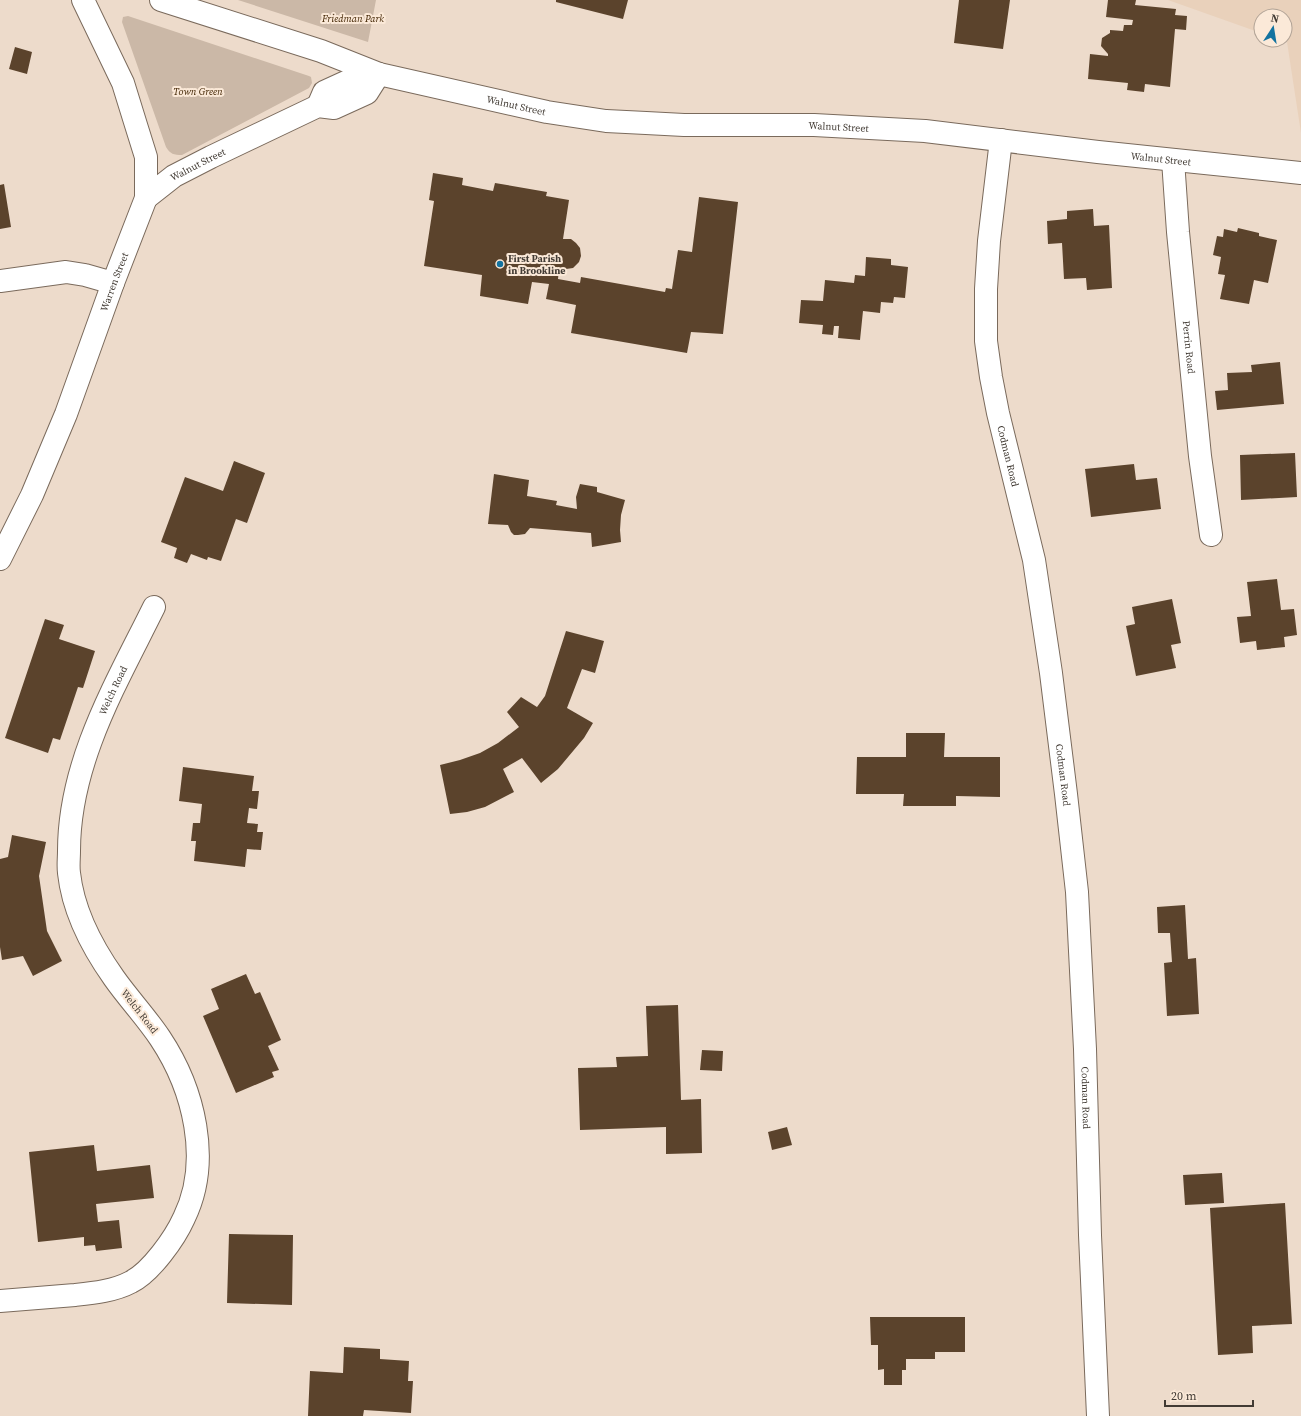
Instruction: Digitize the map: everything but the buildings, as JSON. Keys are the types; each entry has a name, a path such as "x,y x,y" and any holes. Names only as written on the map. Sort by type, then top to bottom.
{"street":[{"name":"Warren Street","path":"0,559 32,496 55,440 146,198 146,157 123,83 83,0"},
{"name":"Walnut Street","path":"161,0 321,51 379,74 547,112 606,121 684,125 814,125 925,131 1173,160 1301,173"},
{"name":"Walnut Street","path":"146,198 179,174 318,106 334,108 368,92 379,74"},
{"name":"Codman Road","path":"1001,140 988,255 986,289 986,341 998,413 1034,560 1051,673 1066,794 1076,892 1084,1035 1090,1235 1098,1416"},
{"name":"Perrin Road","path":"1173,160 1178,232 1186,299 1200,456 1211,535"},
{"path":"0,281 66,272 85,275 114,283"},
{"name":"Welch Road","path":"0,1301 90,1293 114,1289 133,1282 150,1267 180,1227 187,1212 193,1192 199,1150 196,1126 190,1102 179,1074 162,1040 114,978 93,943 80,916 72,893 69,871 69,833 71,812 79,775 103,709 154,607"}],"shaded area":[{"path":"1168,0 1301,0 1301,133 1288,48 1293,48 1293,8 1253,8 1253,30"}],"green space":[{"name":"Friedman Park","path":"238,0 376,0 368,42"},
{"name":"Town Green","path":"128,16 309,76 311,77 312,83 309,88 182,155 172,154 166,147 122,22 123,17"}],"place":[{"name":"First Parish in Brookline","path":"500,264"}]}
